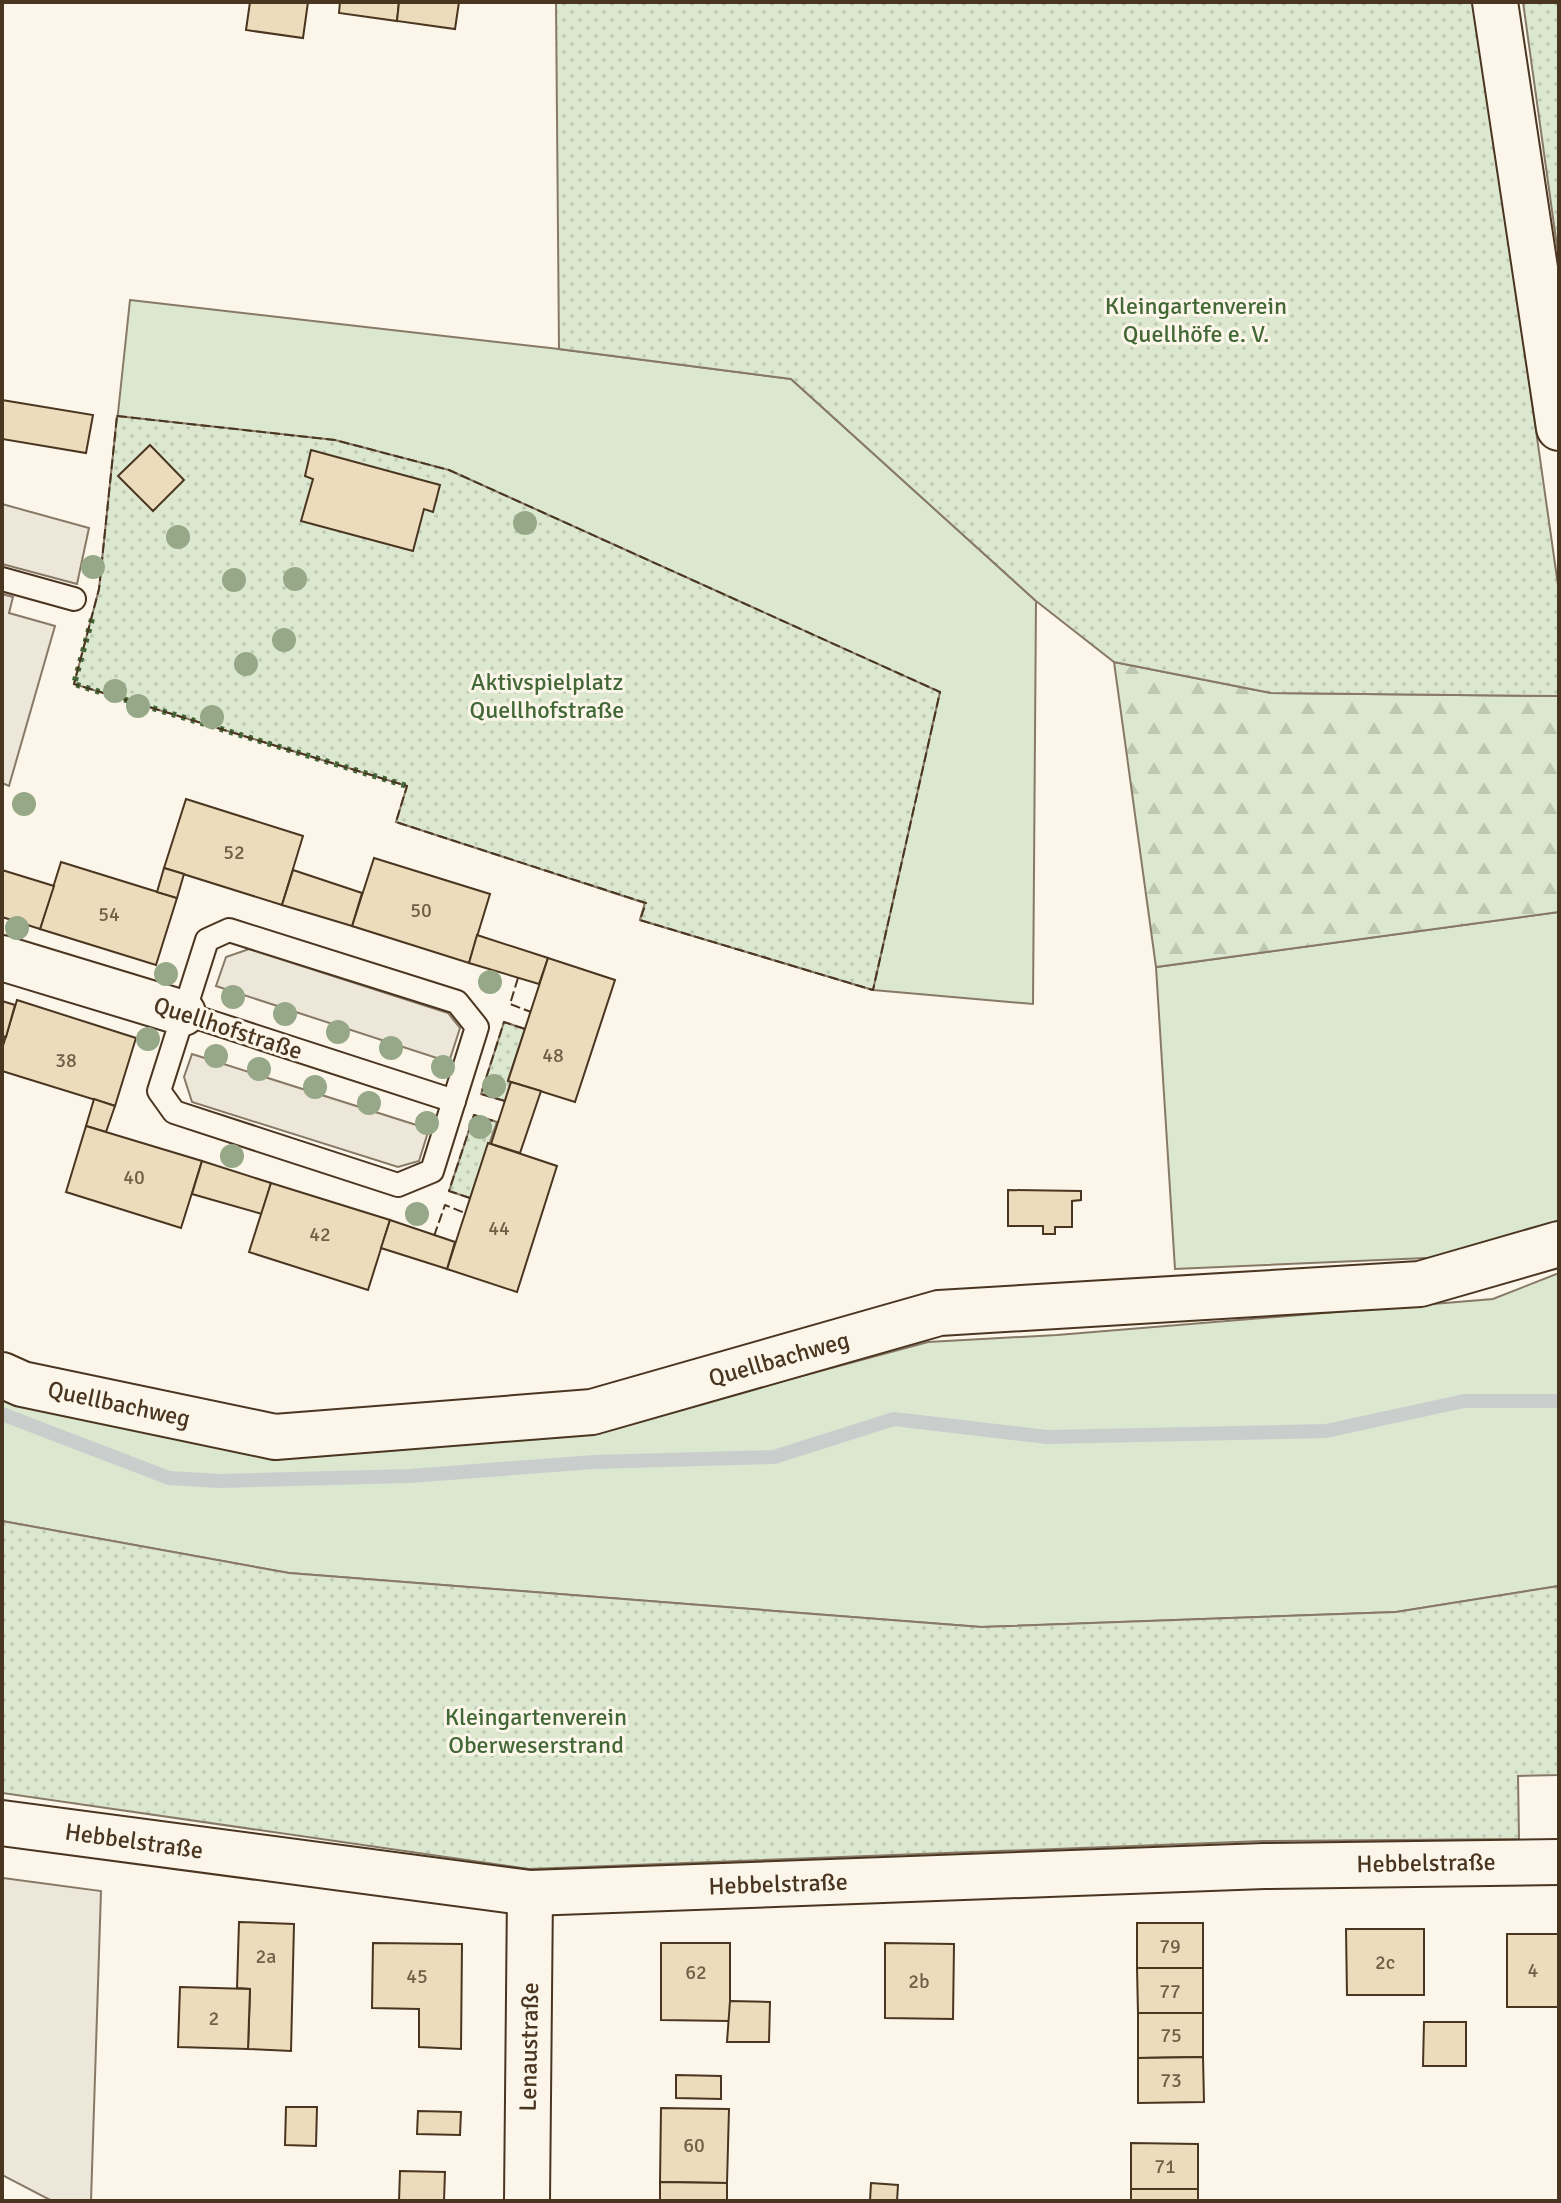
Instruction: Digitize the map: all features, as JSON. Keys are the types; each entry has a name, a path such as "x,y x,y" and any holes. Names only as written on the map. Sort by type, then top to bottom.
{"street":[{"path":"1495,2 1559,428"},
{"name":"Quellhofstraße","path":"2,958 183,1013"},
{"name":"Quellbachweg","path":"2,1375 22,1384 275,1437 592,1412 939,1313 1420,1284 1559,1244"},
{"name":"Hebbelstraße","path":"2,1823 530,1893 1264,1866 1559,1862"},
{"name":"Lenaustraße","path":"527,2201 530,1893"}],"lane":[{"path":"2,579 74,599"},
{"path":"229,930 457,1002 477,1027 432,1171 398,1185 174,1112 159,1091 183,1013 207,940 229,930"},
{"name":"Quellhofstraße","path":"183,1013 454,1101"}],"green space":[{"name":"Kleingartenverein Quellhöfe e. V.","path":"556,2 1475,2 1559,592 1559,696 1271,693 1114,662 1036,601 791,379 559,349"},
{"path":"1523,2 1559,2 1559,261"},
{"path":"130,300 791,379 1036,601 1033,1004 873,990 640,920 645,903 511,859 106,526"},
{"name":"Aktivspielplatz Quellhofstraße","path":"117,416 335,440 449,470 940,692 873,990 640,920 645,903 396,822 407,786 74,684 99,589"},
{"path":"1114,662 1271,693 1559,696 1559,912 1156,967"},
{"path":"1559,912 1559,1220 1530,1234 1449,1257 1175,1269 1156,967"},
{"path":"504,1022 525,1029 508,1080 511,1082 505,1101 481,1094"},
{"path":"474,1115 497,1122 470,1198 449,1191"},
{"path":"1559,1273 1559,1586 1396,1612 981,1627 289,1573 2,1521 2,1392 285,1457 627,1423 928,1342 1057,1335 1493,1299"},
{"name":"Kleingartenverein Oberweserstrand","path":"2,1521 289,1573 981,1627 1396,1612 1559,1586 1559,1775 1518,1776 1519,1839 1263,1841 529,1869 2,1793"}],"shaded area":[{"path":"2,504 89,528 77,584 2,564"},
{"path":"2,594 13,597 9,613 55,626 9,786 2,783"},
{"path":"249,949 448,1013 460,1028 449,1062 216,986 226,957"},
{"path":"192,1054 429,1129 419,1161 398,1167 192,1102 184,1077"},
{"path":"3,1878 101,1891 91,2201 52,2201 2,2175"}],"building":[{"path":"250,2 308,2 303,38 246,30"},
{"path":"340,2 399,2 397,21 339,13"},
{"path":"399,2 459,2 455,29 397,21"},
{"path":"2,400 93,415 86,453 2,439"},
{"path":"150,445 184,480 153,511 118,476"},
{"path":"311,450 440,485 433,512 424,509 413,551 301,521 313,479 305,476"},
{"path":"186,799 303,836 282,905 164,868"},
{"path":"374,858 490,894 469,963 352,926"},
{"path":"61,862 177,898 156,965 40,929"},
{"path":"164,868 184,874 177,898 157,892"},
{"path":"2,870 54,886 40,929 2,917"},
{"path":"293,870 362,893 352,926 282,905"},
{"path":"477,935 548,958 539,984 469,963"},
{"path":"548,958 615,980 575,1102 508,1081"},
{"path":"17,1000 136,1038 115,1106 2,1071 2,1049"},
{"path":"2,1001 15,1005 6,1037 2,1036"},
{"path":"511,1082 541,1091 520,1153 491,1144"},
{"path":"94,1099 115,1106 106,1132 86,1126"},
{"path":"86,1126 202,1161 181,1228 66,1192"},
{"path":"488,1143 557,1166 517,1292 447,1269"},
{"path":"202,1161 271,1183 262,1214 192,1194"},
{"path":"271,1183 390,1220 368,1290 249,1252"},
{"path":"1008,1190 1081,1191 1081,1200 1072,1201 1072,1227 1055,1227 1055,1234 1043,1234 1043,1226 1008,1226"},
{"path":"390,1220 455,1242 447,1269 381,1248"},
{"path":"239,1922 294,1924 291,2051 248,2049 250,1989 237,1988"},
{"path":"1137,1923 1203,1923 1203,1968 1137,1968"},
{"path":"1346,1929 1424,1929 1424,1995 1347,1995"},
{"path":"1507,1934 1559,1934 1559,2007 1507,2007"},
{"path":"373,1943 462,1944 461,2049 419,2047 419,2009 372,2008"},
{"path":"661,1943 730,1943 730,2021 661,2020"},
{"path":"885,1943 954,1944 953,2019 885,2018"},
{"path":"1137,1968 1203,1968 1203,2013 1138,2013"},
{"path":"180,1987 250,1989 248,2049 178,2047"},
{"path":"730,2001 770,2002 769,2042 727,2042"},
{"path":"1138,2013 1203,2013 1203,2057 1138,2058"},
{"path":"1424,2022 1466,2022 1466,2066 1423,2066"},
{"path":"1203,2057 1204,2102 1138,2103 1138,2058"},
{"path":"676,2075 721,2076 721,2099 676,2098"},
{"path":"286,2107 317,2107 316,2146 285,2145"},
{"path":"661,2108 729,2109 727,2183 660,2182"},
{"path":"418,2111 461,2112 460,2135 417,2134"},
{"path":"1131,2143 1198,2144 1198,2189 1131,2189"},
{"path":"400,2171 445,2172 444,2201 399,2201"},
{"path":"660,2182 727,2183 727,2201 660,2201"},
{"path":"871,2183 898,2185 897,2201 870,2201"},
{"path":"1131,2189 1198,2189 1198,2201 1131,2201"}],"waterway":[{"path":"2,1414 169,1478 220,1481 410,1476 594,1462 774,1457 894,1419 1047,1437 1326,1431 1464,1401 1559,1401"}],"hedge":[{"path":"92,619 74,684 407,786"}],"fence":[{"path":"117,416 335,440 449,470 940,692 873,990 640,920 646,903 396,822 407,786 74,684 99,589 117,416"},
{"path":"518,978 510,1004 531,1012"},
{"path":"505,1101 481,1094 504,1022 525,1029"},
{"path":"470,1198 449,1191 474,1115 497,1122"},
{"path":"434,1236 445,1205 465,1213"}]}
